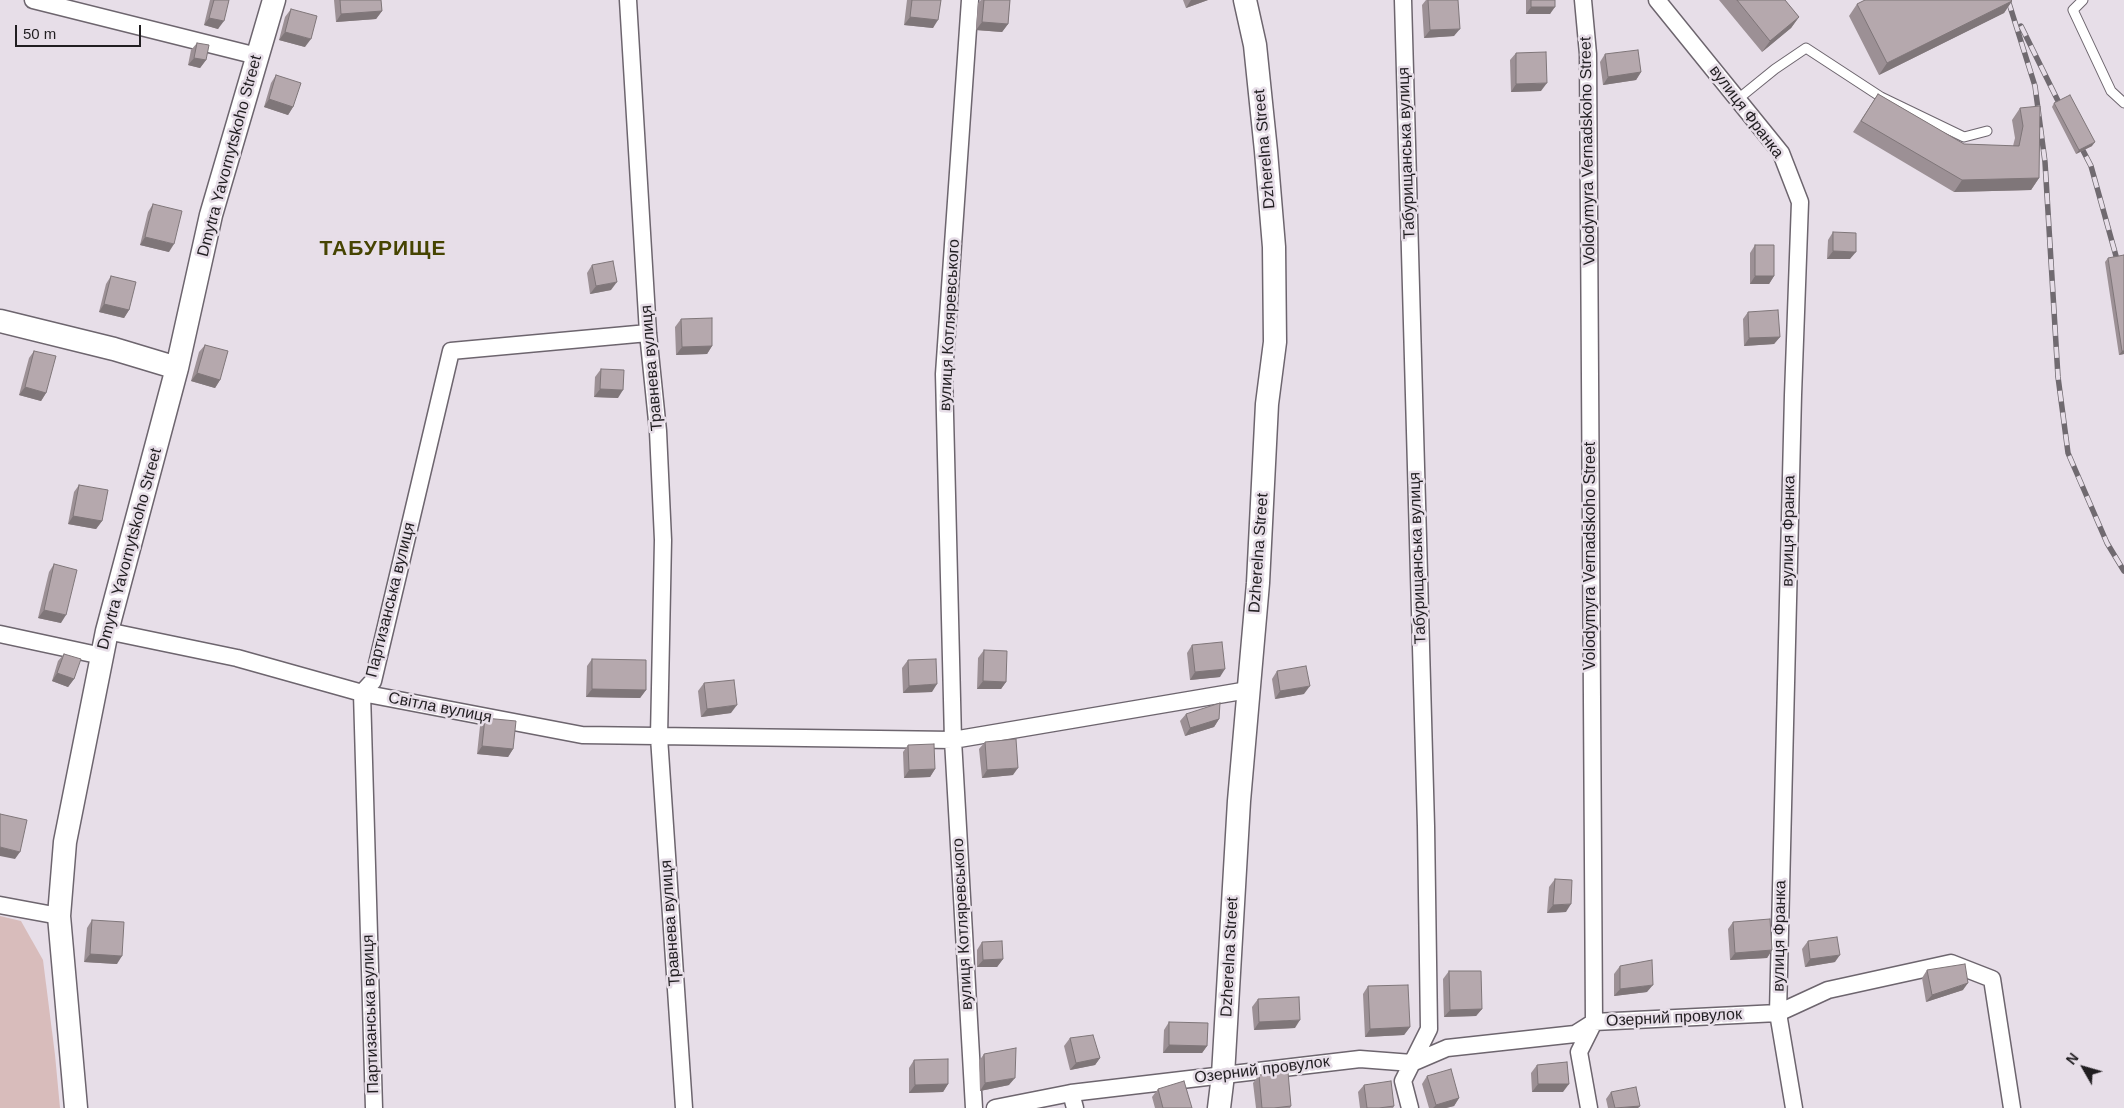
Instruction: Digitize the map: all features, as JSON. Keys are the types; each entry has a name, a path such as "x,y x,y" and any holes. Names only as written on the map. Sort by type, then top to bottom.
{"main road":[{"name":"Dmytra Yavornytskoho Street","path":"76,1108 59,916 65,842 107,631 177,368 211,215 274,0"},
{"name":"Dzherelna Street","path":"1219,1108 1223,1075 1239,801 1258,584 1267,404 1275,342 1274,247 1266,151 1255,44 1245,0"},
{"path":"0,321 114,349 177,368"}],"street":[{"path":"33,0 257,56"},
{"name":"Травнева вулиця","path":"628,0 648,333 658,431 663,540 659,737 684,1108"},
{"name":"вулиця Котляревського","path":"970,0 944,374 952,740 974,1108"},
{"name":"Табурищанська вулиця","path":"1403,0 1426,826 1429,1029 1403,1082 1410,1108"},
{"name":"Volodymyra Vernadskoho Street","path":"1583,0 1588,64 1594,1022 1579,1052 1590,1108"},
{"name":"вулиця Франка","path":"1657,0 1781,153 1800,202 1793,385 1778,1013 1794,1108"},
{"name":"Партизанська вулиця","path":"374,1108 362,693 373,680 451,351 648,333"},
{"name":"Світла вулиця","path":"107,631 237,658 362,693 582,735 659,737"},
{"path":"0,634 102,656"},
{"path":"659,737 952,740 1248,690"},
{"path":"0,905 59,916"},
{"name":"Озерний провулок","path":"995,1108 1073,1100 1223,1075 1360,1058 1412,1063 1447,1048 1575,1034 1594,1022 1778,1013 1828,990 1951,962 1992,980 2012,1108"}],"lane":[{"path":"2083,0 2073,10 2111,91 2124,103"},
{"path":"1738,99 1775,69 1806,48 1881,97 1964,137 1987,131"}],"shaded area":[{"path":"0,916 21,921 43,960 60,1108 0,1108"}],"building":[{"path":"214,0 229,0 224,21 209,18"},
{"path":"340,0 381,0 382,11 341,14"},
{"path":"912,0 941,0 938,20 910,17"},
{"path":"984,0 1010,0 1008,24 982,22"},
{"path":"1428,0 1458,0 1460,29 1430,30"},
{"path":"1531,0 1555,0 1555,7 1531,7"},
{"path":"1737,0 1785,0 1799,17 1770,41"},
{"path":"1865,0 2012,1 1887,63 1857,4"},
{"path":"291,9 317,16 311,39 285,32"},
{"path":"197,43 209,45 206,60 194,58"},
{"path":"1638,50 1641,72 1608,77 1605,54"},
{"path":"1546,52 1547,83 1516,84 1516,53"},
{"path":"276,75 301,83 293,107 269,99"},
{"path":"1878,94 1964,144 2019,146 2023,126 2020,108 2040,106 2039,178 1962,180 1861,121"},
{"path":"2070,95 2095,142 2079,150 2054,103"},
{"path":"153,204 182,211 174,244 145,237"},
{"path":"1833,232 1856,233 1856,252 1833,251"},
{"path":"1755,245 1774,245 1774,276 1755,276"},
{"path":"2124,255 2124,351 2122,351 2108,258"},
{"path":"613,261 617,282 596,286 592,265"},
{"path":"111,276 136,282 129,310 104,304"},
{"path":"1778,310 1780,337 1749,338 1748,312"},
{"path":"712,318 712,346 682,347 681,319"},
{"path":"205,345 228,351 220,380 197,373"},
{"path":"34,351 56,356 46,393 25,387"},
{"path":"601,369 624,370 623,390 600,389"},
{"path":"79,485 108,490 102,521 73,516"},
{"path":"54,564 77,570 66,615 44,610"},
{"path":"1222,642 1225,669 1195,672 1192,645"},
{"path":"984,650 1007,651 1006,682 983,681"},
{"path":"64,654 81,659 74,679 57,673"},
{"path":"592,659 646,660 646,690 592,689"},
{"path":"936,659 937,684 909,686 908,660"},
{"path":"1306,666 1310,686 1280,691 1277,671"},
{"path":"734,680 737,705 707,709 704,683"},
{"path":"1220,703 1219,719 1190,728 1186,714"},
{"path":"485,718 516,721 513,749 482,746"},
{"path":"1016,739 1018,768 987,770 985,742"},
{"path":"934,744 935,769 909,770 908,745"},
{"path":"0,814 27,820 20,852 0,847"},
{"path":"1555,879 1572,880 1571,904 1553,905"},
{"path":"1770,919 1772,950 1735,953 1733,922"},
{"path":"92,920 124,922 122,956 90,954"},
{"path":"1837,937 1840,955 1810,959 1808,941"},
{"path":"1002,941 1003,959 983,960 982,942"},
{"path":"1652,960 1653,985 1620,989 1620,966"},
{"path":"1965,964 1968,983 1932,995 1927,970"},
{"path":"1449,971 1481,971 1482,1009 1450,1010"},
{"path":"1408,985 1410,1027 1370,1029 1368,986"},
{"path":"1299,997 1300,1020 1259,1022 1258,999"},
{"path":"1169,1022 1208,1023 1207,1046 1169,1045"},
{"path":"1093,1035 1100,1058 1076,1063 1070,1038"},
{"path":"1016,1048 1015,1078 985,1083 984,1054"},
{"path":"948,1059 948,1084 915,1085 914,1060"},
{"path":"1567,1062 1569,1084 1538,1084 1537,1065"},
{"path":"1451,1069 1459,1098 1436,1105 1427,1076"},
{"path":"1288,1072 1291,1106 1262,1108 1259,1075"},
{"path":"1184,1081 1192,1108 1163,1108 1158,1089"},
{"path":"1391,1081 1394,1106 1367,1108 1364,1085"},
{"path":"1636,1087 1640,1106 1615,1108 1611,1092"}],"railway":[{"path":"2008,0 2035,86 2045,162 2058,377 2068,453 2107,543 2124,571"},
{"path":"2021,26 2064,113"},
{"path":"2076,137 2091,166 2116,256 2118,270"}],"district":[{"name":"ТАБУРИЩЕ","path":"383,249"}]}
